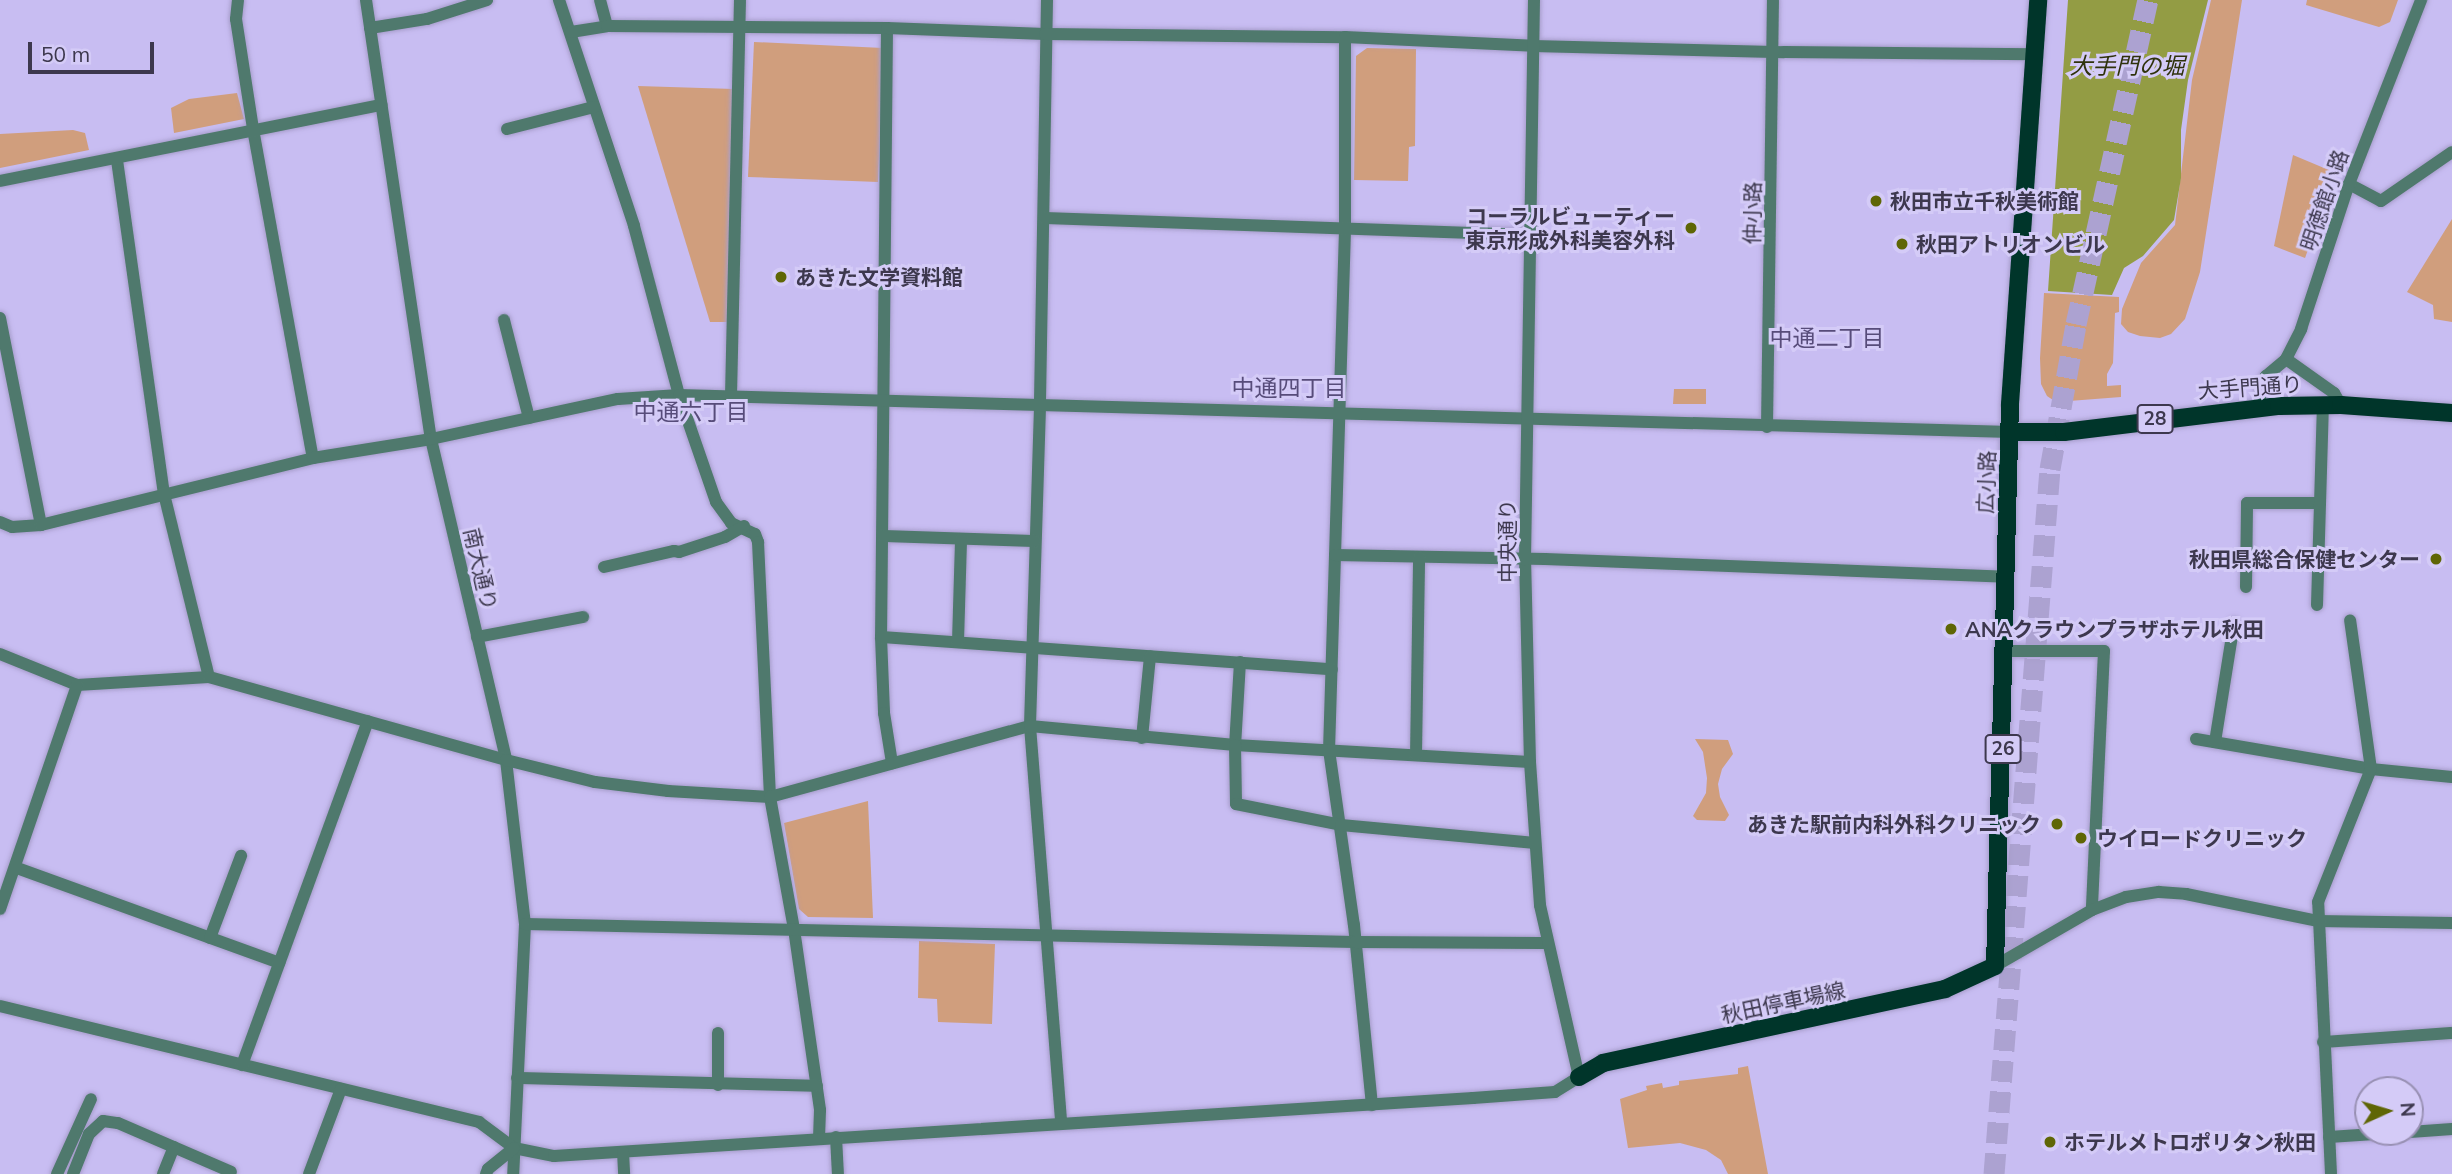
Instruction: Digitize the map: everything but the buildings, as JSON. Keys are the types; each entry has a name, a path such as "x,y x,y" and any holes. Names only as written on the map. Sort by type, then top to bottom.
{"main road":[{"name":"広小路","path":"1995,966 2010,432 2038,0"},
{"name":"大手門通り","path":"2010,432 2064,432 2260,407 2342,405 2452,412"},
{"name":"秋田停車場線","path":"1579,1077 1603,1063 1913,998 1963,982 1995,966"}],"street":[{"path":"238,0 236,19 253,129 313,458"},
{"name":"南大通り","path":"366,0 431,439 506,760 525,924 513,1174"},
{"path":"559,0 634,226 679,395 716,502 731,523 744,526 755,534 758,542 769,797 794,929 817,1086 819,1139"},
{"path":"600,0 607,26"},
{"path":"731,396 740,0"},
{"path":"1046,0 1040,407 1030,726 1061,1122"},
{"name":"中央通り","path":"1534,0 1525,560 1530,762 1540,905 1579,1077"},
{"name":"仲小路","path":"1767,427 1773,0"},
{"name":"明徳館小路","path":"2260,407 2260,394 2266,376 2286,359 2301,329 2349,184 2421,0"},
{"path":"370,28 427,19 482,1"},
{"path":"570,32 607,26 887,28 1045,34 1345,37 1533,46 1774,52 2034,54"},
{"path":"887,28 881,637 884,713 891,763"},
{"path":"1345,37 1345,230 1329,750 1355,942 1372,1105"},
{"path":"0,181 117,160 253,129 381,105"},
{"path":"507,129 594,107"},
{"path":"2349,184 2381,201 2452,152"},
{"path":"117,160 164,494 209,677"},
{"path":"1044,218 1531,235"},
{"path":"0,318 41,525"},
{"path":"504,320 529,418"},
{"path":"2286,359 2334,393 2342,405"},
{"path":"0,522 12,527 41,525 313,458 431,439 618,399 679,395 2010,432"},
{"path":"2317,605 2323,406"},
{"path":"2246,587 2247,503 2320,503"},
{"path":"604,567 679,552 725,537 744,526"},
{"path":"883,536 1035,541"},
{"path":"958,642 961,539"},
{"path":"1335,555 2006,577"},
{"path":"1416,755 1419,557"},
{"path":"477,637 583,617"},
{"path":"2331,1174 2317,921 2321,888 2349,830 2371,769 2350,620"},
{"path":"2215,742 2234,624"},
{"path":"881,637 1332,669"},
{"path":"2005,651 2104,650 2092,910"},
{"path":"0,654 77,685 209,677 506,760 595,782 668,791 769,797 1030,726 1234,745 1530,762"},
{"path":"1142,738 1150,656"},
{"path":"1240,662 1234,745 1236,804 1340,825 1535,842"},
{"path":"0,909 17,868 77,685"},
{"path":"242,1065 368,721"},
{"path":"2196,739 2371,769 2452,777"},
{"path":"210,938 241,856"},
{"path":"17,868 279,963"},
{"path":"1995,966 2092,910 2126,897 2159,892 2186,894 2317,921 2452,923"},
{"path":"525,924 1355,942 1548,943"},
{"path":"0,1006 479,1122 514,1149 554,1156 1061,1122 1372,1105 1555,1091 1579,1077"},
{"path":"718,1033 718,1085"},
{"path":"2323,1042 2452,1033"},
{"path":"517,1078 817,1086"},
{"path":"309,1174 341,1089"},
{"path":"57,1174 91,1098"},
{"path":"73,1174 89,1134 103,1121 118,1123 231,1172"},
{"path":"2424,1131 2452,1129"},
{"path":"2329,1137 2354,1135"},
{"path":"836,1138 838,1174"},
{"path":"163,1174 174,1147"},
{"path":"486,1174 488,1169 514,1149"},
{"path":"623,1152 624,1174"}],"shaded area":[{"path":"2211,0 2242,0 2200,272 2185,319 2171,334 2160,338 2140,336 2128,332 2121,324 2122,309 2141,263 2175,225 2192,80"},
{"path":"2307,0 2398,0 2390,22 2379,27 2306,5"},
{"path":"754,42 883,48 878,182 748,177"},
{"path":"1367,48 1416,49 1415,146 1409,147 1408,181 1354,180 1356,56"},
{"path":"638,86 734,89 731,322 710,322"},
{"path":"237,93 244,119 174,133 171,108 189,99"},
{"path":"73,130 85,133 89,150 0,168 0,134"},
{"path":"2293,155 2336,173 2305,258 2274,246"},
{"path":"2452,219 2452,322 2434,319 2433,305 2407,292"},
{"path":"2044,293 2119,297 2119,312 2115,313 2113,363 2107,374 2107,386 2121,385 2121,397 2056,402 2047,396 2041,384 2040,358"},
{"path":"1674,389 1706,389 1706,404 1673,404"},
{"path":"1695,739 1728,740 1733,754 1722,769 1718,784 1720,797 1729,815 1725,821 1697,820 1693,816 1706,793 1707,778 1703,752"},
{"path":"868,801 873,918 808,917 799,909 784,823"},
{"path":"919,941 995,944 992,1024 938,1022 937,999 918,998"},
{"path":"1748,1066 1768,1174 1728,1174 1721,1160 1706,1150 1680,1143 1628,1148 1620,1099 1647,1090 1646,1086 1662,1083 1663,1088 1679,1085 1679,1081 1738,1074 1738,1068"}],"water":[{"name":"大手門の堀","path":"2068,0 2208,0 2188,80 2181,130 2181,178 2174,220 2143,256 2124,268 2112,295 2048,291"}],"tunnel":[{"path":"1994,1174 2050,469 2076,324 2148,0"}],"place":[{"name":"秋田市立千秋美術館","path":"1876,201"},
{"name":"コーラルビューティー 東京形成外科美容外科","path":"1691,228"},
{"name":"秋田アトリオンビル","path":"1902,244"},
{"name":"あきた文学資料館","path":"781,277"},
{"name":"秋田県総合保健センター","path":"2436,559"},
{"name":"ANAクラウンプラザホテル秋田","path":"1951,629"},
{"name":"あきた駅前内科外科クリニック","path":"2057,824"},
{"name":"ウイロードクリニック","path":"2081,838"},
{"name":"ホテルメトロポリタン秋田","path":"2050,1142"}],"district":[{"name":"中通二丁目","path":"1827,338"},
{"name":"中通四丁目","path":"1289,388"},
{"name":"中通六丁目","path":"691,412"}]}
